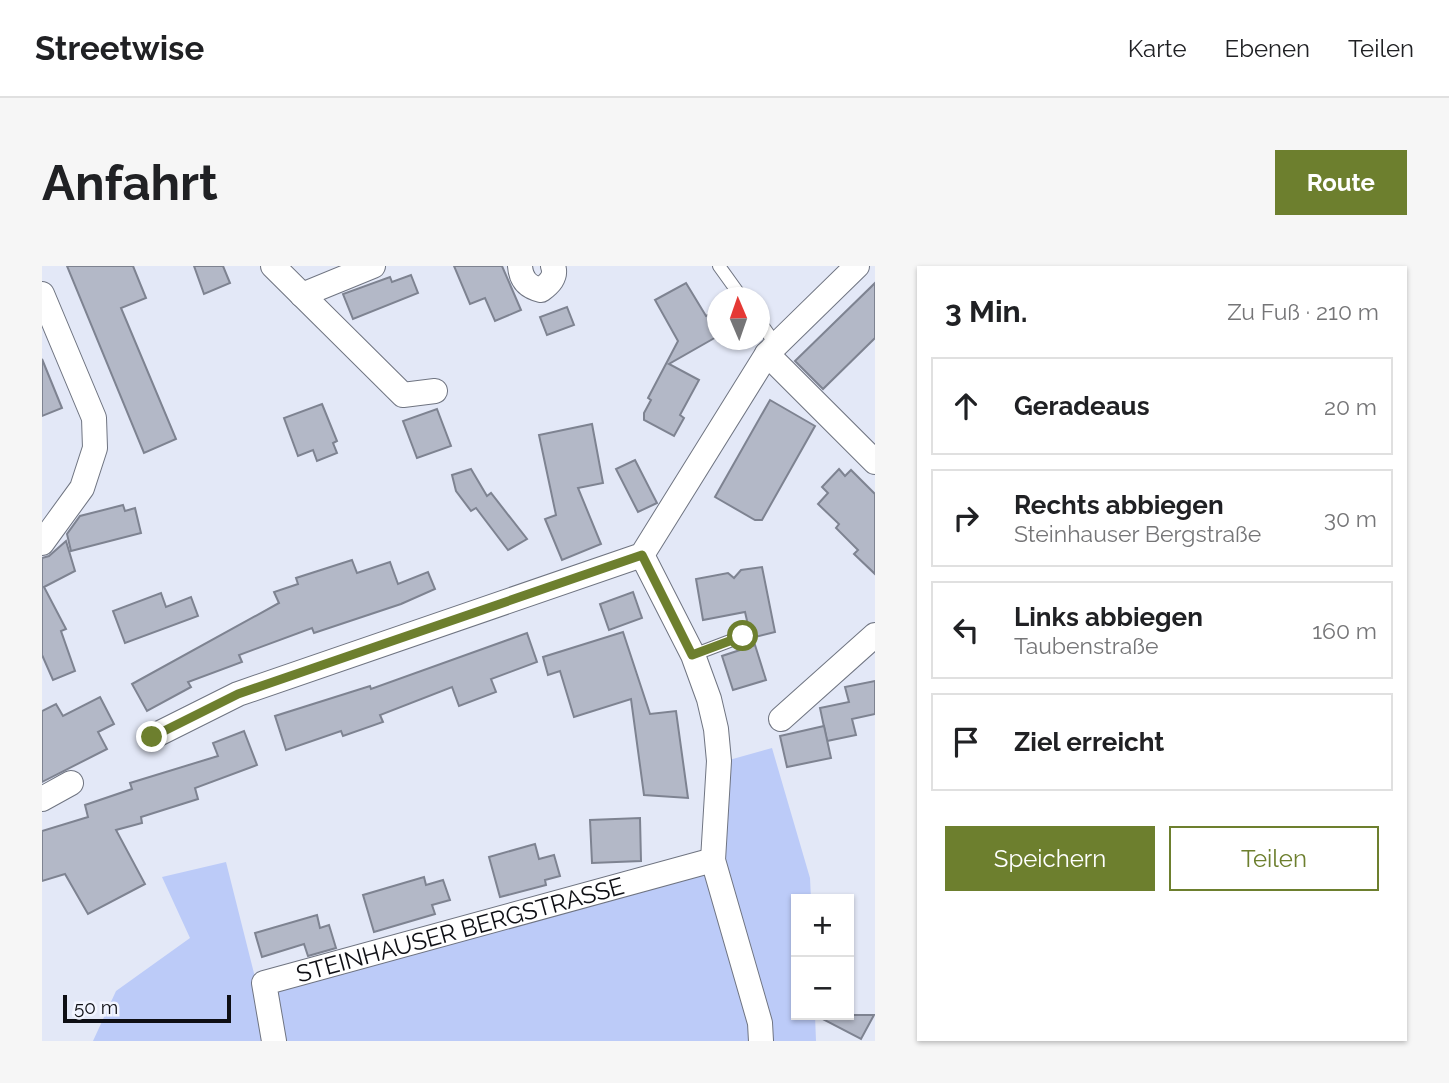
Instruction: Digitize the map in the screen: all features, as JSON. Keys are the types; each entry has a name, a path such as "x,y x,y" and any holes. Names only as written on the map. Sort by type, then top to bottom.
{"street":[{"path":"273,266 403,395 435,391"},
{"path":"302,295 373,266"},
{"path":"520,266 521,275 530,287 541,290 551,282 555,271 553,266"},
{"path":"152,737 238,694 642,555 771,350 857,266"},
{"path":"42,294 93,418 95,447 82,488 42,543"},
{"path":"771,350 873,457"},
{"path":"642,555 692,655 716,729 719,761 713,860 760,1023 761,1041"},
{"path":"781,719 875,635"},
{"path":"42,799 71,783"},
{"name":"STEINHAUSER BERGSTRASSE","path":"274,1041 264,983 713,860"}],"lane":[{"path":"719,266 734,287"},
{"path":"692,655 743,636"}],"shaded area":[{"path":"772,748 810,878 811,894 791,894 791,1020 815,1020 816,1041 273,1041 261,988 716,862 722,762"},
{"path":"226,862 271,1041 93,1041 116,991 190,938 162,877"}],"building":[{"path":"67,266 133,266 146,298 121,308 176,439 144,453"},
{"path":"194,266 223,266 230,283 204,294"},
{"path":"454,266 502,266 521,310 495,321 485,298 470,304"},
{"path":"411,275 418,293 353,319 343,294 390,277 392,282"},
{"path":"686,283 707,316 707,342 669,364 699,380 680,415 684,418 674,436 644,420 644,413 651,400 648,398 678,341 655,300"},
{"path":"875,283 875,338 823,389 795,361"},
{"path":"567,307 574,325 547,335 540,317"},
{"path":"42,359 62,408 42,416"},
{"path":"770,400 815,426 762,520 755,520 715,497"},
{"path":"322,404 337,441 333,443 337,453 317,461 313,450 298,456 284,418"},
{"path":"437,409 451,446 417,458 403,421"},
{"path":"592,424 603,483 578,488 601,544 562,560 545,519 556,515 539,435"},
{"path":"635,460 657,503 638,512 616,469"},
{"path":"471,469 487,496 491,493 527,539 508,550 476,508 471,511 456,491 452,475"},
{"path":"839,469 845,476 851,470 875,494 875,574 854,554 858,550 836,528 839,524 818,504 828,493 822,487"},
{"path":"123,505 125,511 135,508 141,533 71,551 67,534 80,516"},
{"path":"66,541 75,571 44,587 66,629 61,631 75,671 53,680 42,655 42,558 49,556"},
{"path":"352,560 357,573 390,562 398,584 428,572 435,589 401,604 314,633 312,628 239,655 242,662 188,682 191,687 147,711 132,684 279,603 274,592 298,584 296,578"},
{"path":"762,567 775,632 751,638 745,612 703,620 696,579 728,573 734,578 741,570"},
{"path":"633,592 642,618 609,630 600,604"},
{"path":"161,593 166,607 191,597 198,616 125,643 113,611"},
{"path":"623,632 650,714 676,711 688,798 644,795 631,699 574,717 560,671 548,675 543,657"},
{"path":"527,633 537,662 491,679 496,692 459,706 452,687 380,715 383,722 343,736 341,731 286,750 275,716 370,686 371,689"},
{"path":"755,645 766,680 733,690 722,656"},
{"path":"875,681 875,714 852,719 856,735 827,741 820,708 849,702 845,687"},
{"path":"100,697 114,724 98,732 107,749 42,782 42,711 56,704 63,716"},
{"path":"824,726 831,758 787,767 780,736"},
{"path":"244,731 257,765 195,788 198,799 141,817 142,823 116,830 145,884 88,914 65,874 42,881 42,831 88,817 85,805 132,789 130,783 218,756 213,743"},
{"path":"640,818 641,861 592,863 590,820"},
{"path":"535,844 539,859 554,855 560,876 545,880 546,885 500,897 489,857"},
{"path":"424,877 426,885 443,880 450,900 432,905 435,914 374,932 363,895"},
{"path":"317,915 320,928 329,925 336,948 308,956 304,944 262,957 255,933"},
{"path":"854,1015 874,1015 861,1039 825,1020 854,1020"}],"route":[{"path":"152,737 238,694 642,555 692,655 743,636"}]}
